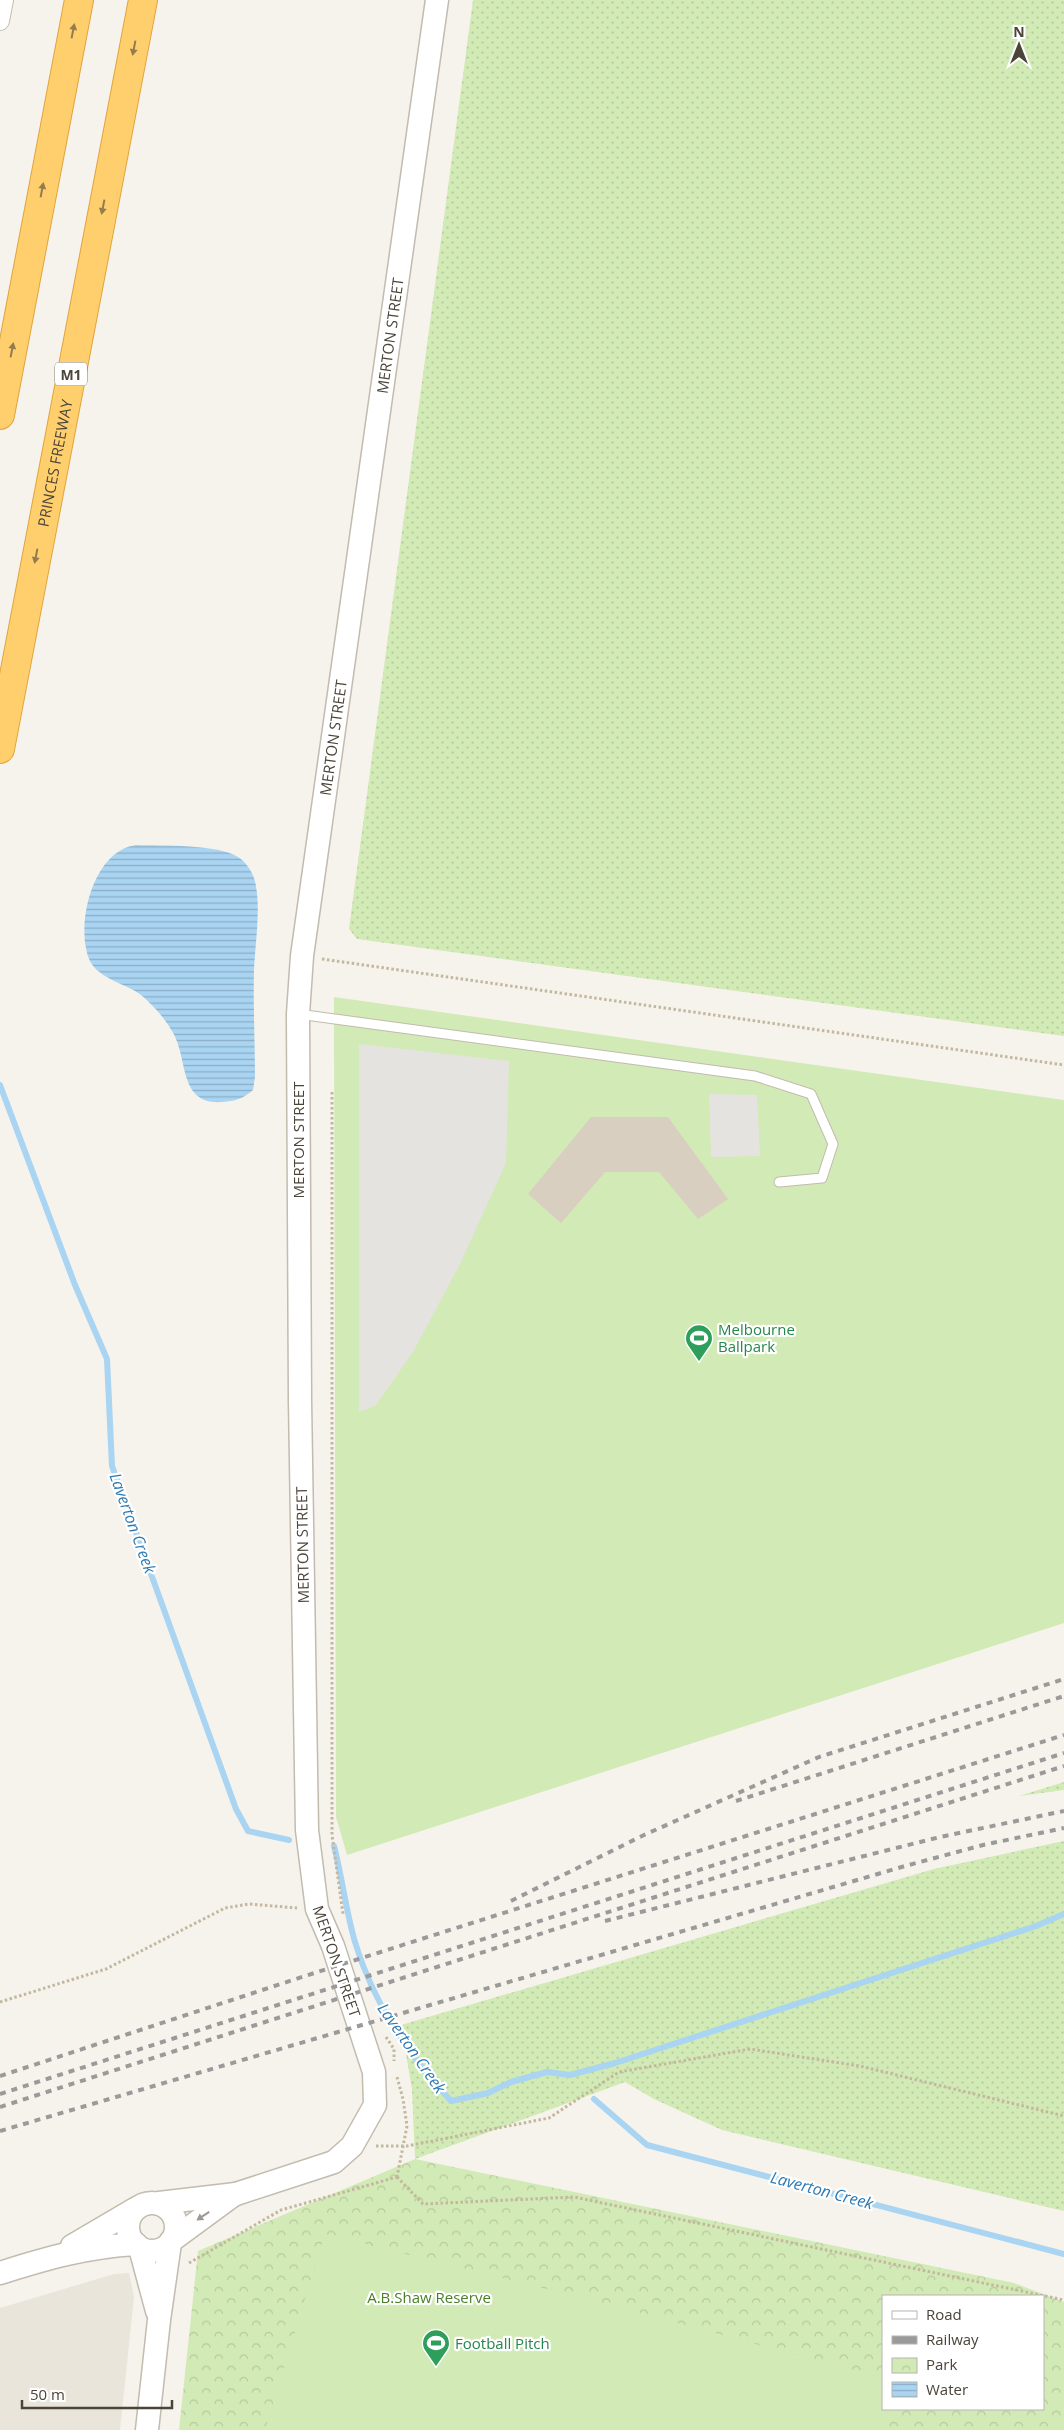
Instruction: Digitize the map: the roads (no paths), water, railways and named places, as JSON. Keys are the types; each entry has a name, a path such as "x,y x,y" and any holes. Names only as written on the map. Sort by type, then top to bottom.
{"highway":[{"path":"0,415 79,0"},
{"name":"PRINCES FREEWAY","path":"0,749 143,0"}],"street":[{"path":"0,21 4,0"},
{"name":"MERTON STREET","path":"158,2203 236,2194 334,2162 352,2146 375,2105 374,2072 333,1946 317,1909 307,1830 305,1792 298,1014 302,956 437,0"},
{"name":"MERTON STREET","path":"171,2242 236,2194"},
{"path":"56,2255 150,2202 158,2203 171,2212 175,2219 175,2234 171,2242 159,2320 147,2430"},
{"path":"135,2209 130,2215 128,2231 138,2246 159,2320"},
{"path":"0,2273 56,2255 92,2248 138,2246 146,2250 159,2250 171,2242"}],"lane":[{"path":"298,1014 754,1076 811,1094 833,1144 822,1178 779,1182"}],"water":[{"path":"136,845 189,846 229,853 243,861 250,869 254,878 258,899 254,970 255,1077 253,1090 239,1099 222,1102 209,1101 199,1097 192,1090 176,1039 162,1016 141,995 106,977 90,961 84,929 86,910 91,892 98,875 108,860 121,850"}],"waterway":[{"name":"Laverton Creek","path":"0,1085 75,1285 107,1359 112,1466 236,1809 248,1831 289,1840"},
{"path":"334,1846 355,1942 372,1986 382,2007 407,2047 451,2101 488,2093 511,2082 547,2072 570,2075 615,2063 1036,1926 1064,1914"},
{"name":"Laverton Creek","path":"594,2099 647,2145 1064,2254"}],"railway":[{"path":"511,1901 644,1835 819,1757 1064,1679"},
{"path":"736,1801 1064,1696"},
{"path":"0,2076 305,1976 1064,1735"},
{"path":"0,2094 1064,1753"},
{"path":"0,2107 1064,1766"},
{"path":"605,1921 940,1837 1064,1811"},
{"path":"0,2131 905,1866 983,1845 1064,1828"}],"place":[{"name":"Melbourne Ballpark","path":"699,1362"},
{"name":"Football Pitch","path":"436,2367"}],"park label":[{"name":"A.B.Shaw Reserve","path":"429,2297"}]}
